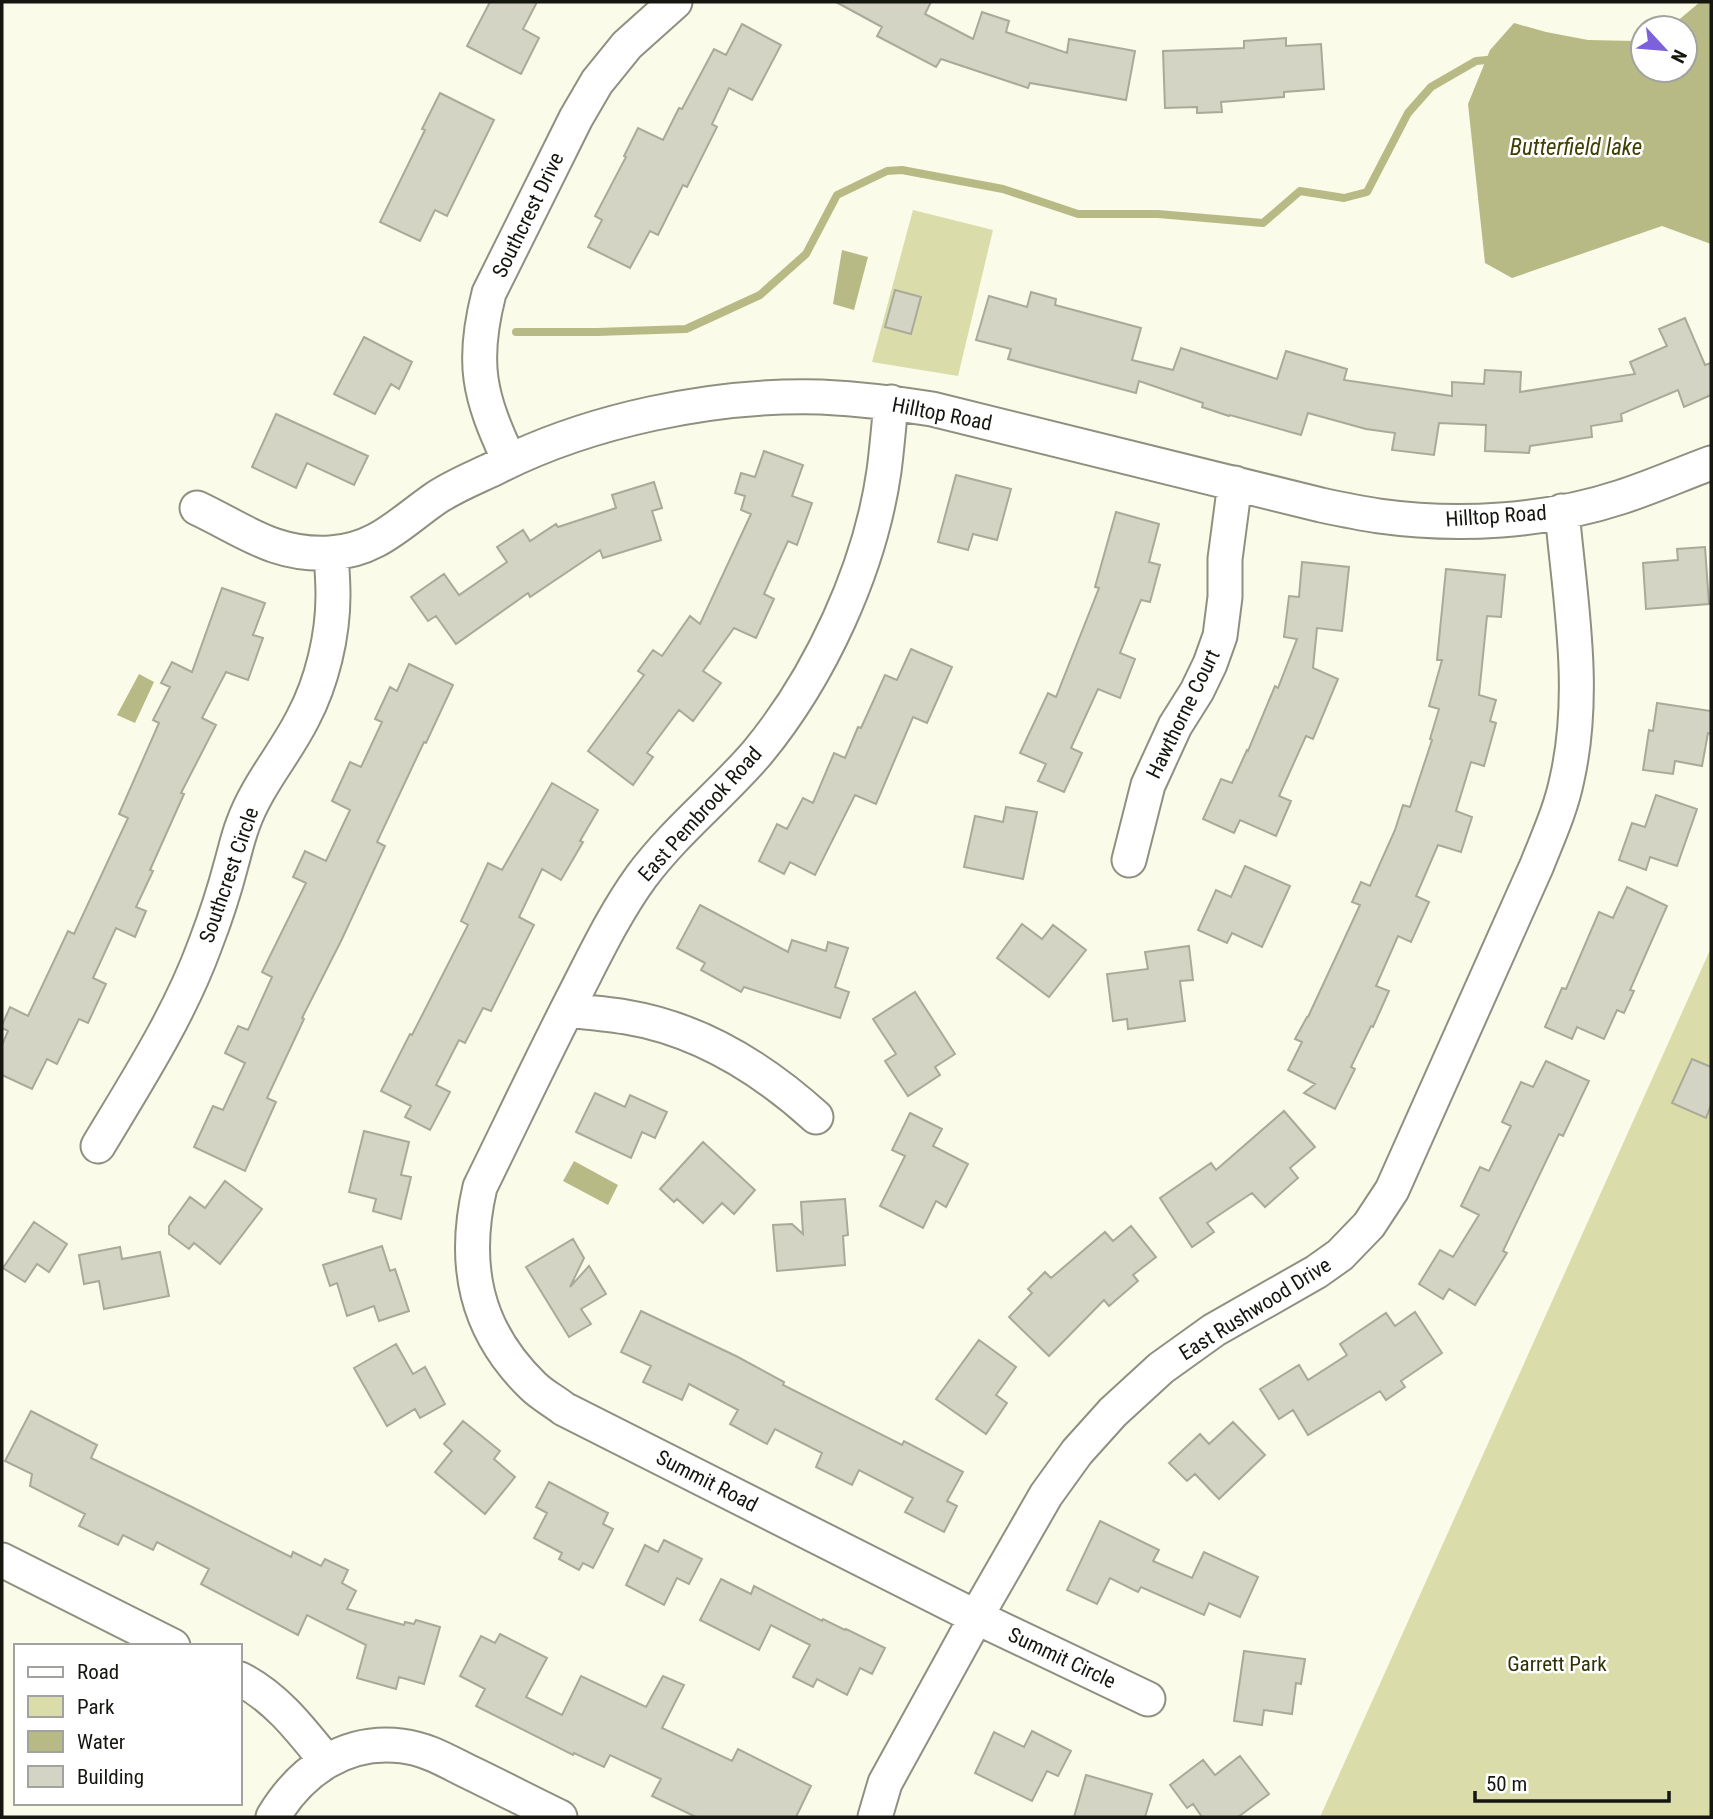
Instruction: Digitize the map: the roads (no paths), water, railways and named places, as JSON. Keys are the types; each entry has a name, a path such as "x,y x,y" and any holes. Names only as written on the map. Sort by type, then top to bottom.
{"street":[{"name":"Southcrest Drive","path":"509,460 493,427 482,393 478,357 489,293 576,118 597,82 627,45 675,2"},
{"name":"Hilltop Road","path":"197,508 255,539 277,547 306,553 354,550 389,534 437,497 509,460 552,443 678,408 748,399 820,397 891,402 932,409 1321,505 1379,516 1444,521 1504,520 1562,511 1620,497 1711,463"},
{"name":"East Pembrook Road","path":"479,1298 474,1281 471,1245 473,1216 480,1187 612,920 642,876 673,839 718,796 758,751 793,703 826,647 850,593 870,537 884,473 891,402"},
{"name":"Hawthorne Court","path":"1129,860 1148,785 1175,726 1197,691 1220,636 1225,597 1225,559 1235,483"},
{"name":"East Rushwood Drive","path":"874,1817 885,1783 976,1618 1045,1495 1077,1452 1113,1412 1161,1368 1214,1330 1317,1272 1340,1255 1370,1225 1392,1190 1537,865 1567,780 1576,727 1578,674 1562,511"},
{"name":"Southcrest Circle","path":"98,1146 141,1075 183,997 222,898 243,824 260,786 304,717 319,678 329,638 333,596 331,553"},
{"path":"567,1010 628,1017 668,1027 713,1045 754,1068 793,1096 816,1117"},
{"name":"Summit Road","path":"479,1298 492,1331 511,1362 535,1388 564,1409 976,1618"},
{"path":"2,1560 169,1644"},
{"name":"Summit Circle","path":"976,1618 1148,1699"},
{"path":"242,1680 265,1695 295,1723 326,1761"},
{"path":"273,1817 288,1794 304,1777 326,1761 344,1753 373,1746 403,1746 431,1754 560,1817"}],"water":[{"name":"Butterfield lake","path":"1700,2 1711,2 1711,244 1662,226 1512,278 1485,263 1468,104 1490,50 1514,23 1588,40 1629,41 1629,84 1699,84 1699,14 1686,14"},
{"path":"842,250 868,257 854,310 833,304"},
{"path":"139,674 154,682 135,723 117,715"},
{"path":"574,1161 618,1185 608,1205 563,1181"}],"waterway":[{"path":"516,332 686,329 760,295 806,254 837,195 887,171 902,170 1003,189 1078,214 1158,214 1263,223 1300,191 1344,198 1367,192 1408,113 1431,87 1476,61 1487,60"}],"park label":[{"name":"Garrett Park","path":"1557,1664"}]}
